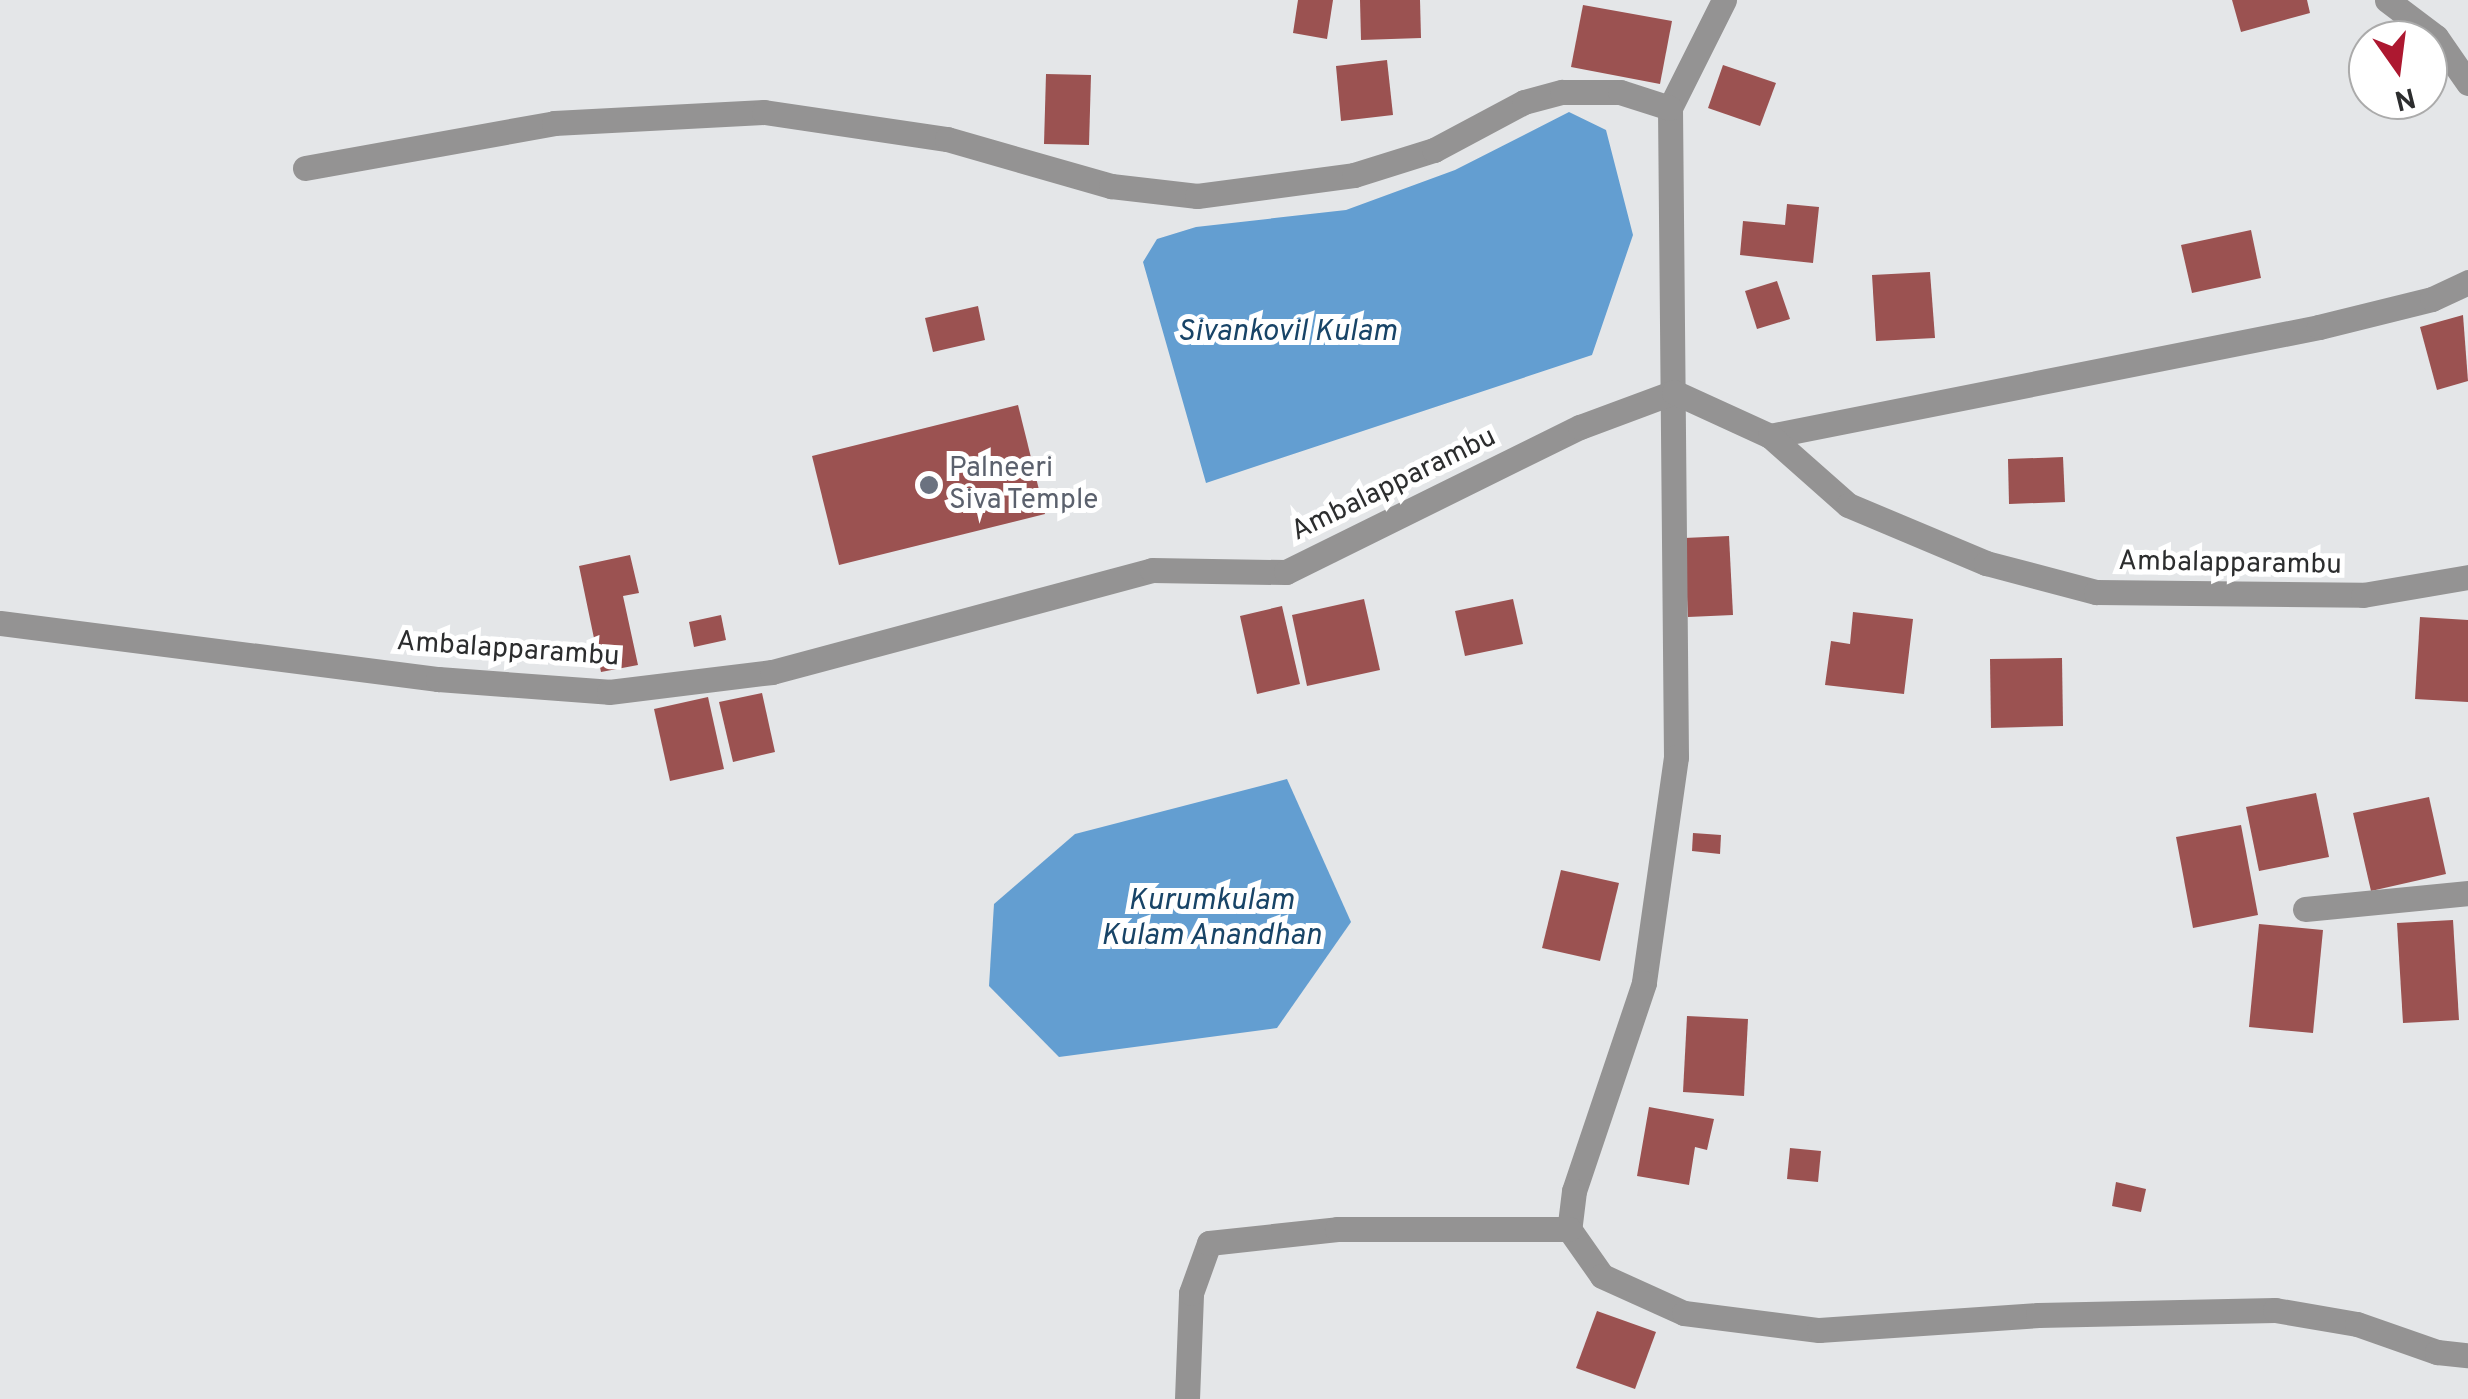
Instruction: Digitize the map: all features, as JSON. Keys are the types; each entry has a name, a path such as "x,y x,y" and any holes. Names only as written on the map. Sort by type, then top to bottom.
{"street":[{"path":"1724,0 1670,108 1676,758 1644,983 1574,1192 1569,1229 1602,1276 1684,1312 1819,1330 2038,1315 2275,1310 2357,1324 2437,1352 2468,1355"},
{"path":"2387,0 2436,37 2468,83"},
{"path":"305,168 554,123 764,112 946,140 1111,186 1197,196 1354,175 1434,150 1524,102 1562,92 1620,92 1670,108"},
{"path":"1770,436 2320,327 2432,299 2468,282"},
{"name":"Ambalapparambu","path":"0,623 438,679 609,692 772,672 1152,570 1286,572 1580,427 1674,392 1770,436 1848,505 1986,564 2096,592 2364,595 2468,576"},
{"path":"2305,909 2468,893"},
{"path":"1187,1399 1191,1293 1209,1243 1337,1230 1569,1229"}],"water":[{"name":"Sivankovil Kulam","path":"1569,112 1606,130 1633,235 1592,355 1206,483 1143,262 1157,239 1196,227 1346,210 1455,170"},
{"name":"Kurumkulam Kulam Anandhan","path":"1287,779 1351,922 1277,1028 1059,1057 989,986 994,904 1075,834"}],"building":[{"path":"1298,0 1333,0 1327,39 1293,33"},
{"path":"1360,0 1420,0 1421,38 1361,40"},
{"path":"2232,0 2307,0 2310,13 2241,32"},
{"path":"1583,5 1672,21 1660,84 1571,67"},
{"path":"1387,60 1393,115 1341,121 1336,66"},
{"path":"1723,65 1776,83 1760,126 1708,108"},
{"path":"1046,74 1091,75 1089,145 1044,144"},
{"path":"1787,204 1819,207 1813,263 1740,255 1743,221 1785,225"},
{"path":"2251,230 2261,278 2192,293 2181,245"},
{"path":"1930,272 1935,338 1876,341 1872,275"},
{"path":"1777,281 1790,319 1757,329 1745,291"},
{"path":"978,306 985,340 933,352 925,318"},
{"path":"2463,315 2468,381 2437,390 2420,327"},
{"name":"Palneeri Siva Temple","path":"1018,405 1045,514 839,565 812,456"},
{"path":"2063,457 2065,502 2009,504 2008,459"},
{"path":"1729,536 1733,615 1688,617 1684,538"},
{"path":"630,555 639,593 623,596 638,665 601,672 579,566"},
{"path":"1364,599 1380,670 1307,686 1292,615"},
{"path":"1513,599 1523,644 1465,656 1455,611"},
{"path":"1282,606 1300,684 1257,694 1240,616"},
{"path":"1853,612 1913,619 1904,694 1825,685 1831,641 1850,644"},
{"path":"721,615 726,640 694,647 689,622"},
{"path":"2420,617 2468,620 2468,702 2415,699"},
{"path":"2062,658 2063,726 1991,728 1990,659"},
{"path":"762,693 775,752 733,762 719,702"},
{"path":"708,697 724,769 670,781 654,709"},
{"path":"2316,793 2329,857 2259,871 2246,807"},
{"path":"2429,797 2446,874 2371,891 2353,813"},
{"path":"2241,825 2258,915 2193,928 2176,837"},
{"path":"1693,833 1721,835 1720,854 1692,851"},
{"path":"1561,870 1619,883 1600,961 1542,948"},
{"path":"2453,920 2459,1020 2403,1023 2397,923"},
{"path":"2259,924 2323,930 2313,1033 2249,1027"},
{"path":"1687,1016 1748,1019 1744,1096 1683,1092"},
{"path":"1649,1107 1714,1119 1707,1150 1695,1147 1689,1185 1637,1176"},
{"path":"1790,1148 1821,1151 1818,1182 1787,1179"},
{"path":"2116,1182 2146,1189 2141,1212 2112,1206"},
{"path":"1597,1311 1656,1332 1635,1389 1576,1368"}],"place":[{"name":"Palneeri Siva Temple","path":"929,485"}]}
